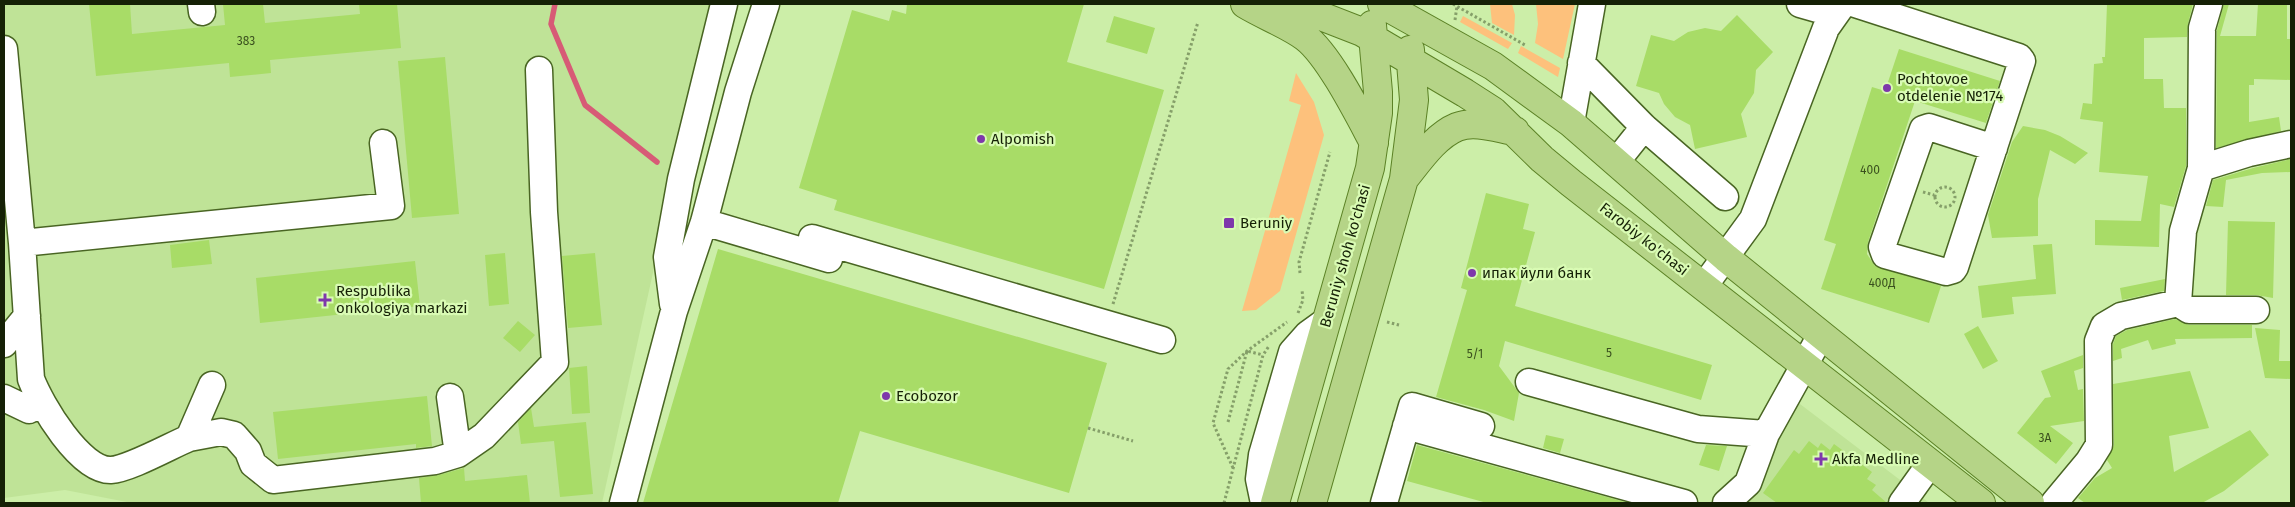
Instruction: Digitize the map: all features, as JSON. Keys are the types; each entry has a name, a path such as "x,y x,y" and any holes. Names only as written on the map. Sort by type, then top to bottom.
{"main road":[{"path":"1245,4 1305,37 1318,50 1349,98 1374,143"},
{"name":"Farobiy ko'chasi","path":"1290,4 1333,19 1373,38 1493,111 1542,159 1803,365 1982,503"},
{"name":"Beruniy shoh ko'chasi","path":"1275,503 1370,168 1378,92 1369,4"},
{"path":"1373,38 1396,8"},
{"path":"1312,503 1404,179 1414,100 1411,62 1396,8"},
{"path":"1396,8 1493,66 1571,122 1726,258 2030,503"},
{"path":"1404,179 1436,143 1456,127 1470,125 1515,131"}],"street":[{"path":"674,311 667,257 681,179 724,4"},
{"path":"623,503 674,311 704,222 738,92 766,4"},
{"path":"1571,122 1592,4"},
{"path":"1800,4 1844,7 2021,58 2022,64 1994,148 1953,270 1946,272 1886,255 1882,247 1922,129 1930,128 1994,148"},
{"path":"2178,303 2183,232 2201,168 2202,28 2209,4"},
{"path":"1704,286 1743,234 1756,212 1826,28 1844,7"},
{"path":"4,49 11,209 22,243 31,379 48,415 84,458 97,468 112,470 188,438 221,432 234,435 248,451 253,464 273,480 435,462 458,454 484,436 555,362 544,212 539,70"},
{"path":"1581,63 1644,127 1725,197"},
{"path":"1616,162 1644,127"},
{"path":"22,243 391,206 383,143"},
{"path":"2201,168 2248,153 2291,144"},
{"path":"704,222 829,259"},
{"path":"812,238 1162,340"},
{"path":"2054,503 2099,445 2098,341 2104,326 2121,316 2178,303 2189,310 2256,310"},
{"path":"4,344 27,316"},
{"path":"1264,503 1259,479 1262,455 1292,352 1308,334 1326,321"},
{"path":"1726,503 1748,483 1766,434 1803,365 1821,336"},
{"path":"1529,382 1698,429 1766,434"},
{"path":"188,438 212,385"},
{"path":"450,397 458,454"},
{"path":"4,398 29,410 41,403"},
{"path":"1384,503 1412,406 1481,426"},
{"path":"1406,426 1684,503"},
{"path":"1902,503 1930,464"}],"path":[{"path":"1455,20 1455,5 1525,45"},
{"path":"1107,324 1198,22"},
{"path":"1300,273 1299,262 1330,152"},
{"path":"1946,187 1951,189 1955,199 1948,207 1943,208 1938,205 1934,195 1937,190 1946,187"},
{"path":"1224,503 1233,468 1213,423 1228,369 1248,351 1298,313 1303,300 1302,290"},
{"path":"1386,321 1399,325"},
{"path":"1248,351 1263,355"},
{"path":"1228,422 1248,351"},
{"path":"1088,428 1133,441"}],"shaded area":[{"name":"Respublika onkologiya markazi","path":"4,4 710,4 689,110 602,503 132,503 65,490 4,498"},
{"path":"1490,4 1512,4 1515,15 1514,35 1492,23"},
{"path":"1536,4 1575,4 1563,59 1535,43 1538,24"},
{"path":"1463,16 1512,43 1508,49 1460,22"},
{"path":"1521,46 1560,68 1558,77 1518,53"},
{"path":"1296,73 1314,102 1324,135 1280,291 1256,310 1242,311 1301,105 1289,101"},
{"name":"Akfa Medline","path":"1796,401 1929,503 1740,503 1751,494"}],"building":[{"path":"89,4 130,4 132,34 225,25 223,4 263,4 265,23 360,14 359,4 397,4 401,48 270,60 271,73 230,77 229,63 96,76"},
{"name":"Alpomish","path":"907,4 1084,4 1067,62 1164,90 1104,289 834,210 837,200 799,188 852,10 889,21 892,10 906,14"},
{"path":"2107,4 2193,4 2187,37 2144,38 2144,79 2163,79 2164,108 2186,108 2186,166 2174,207 2160,204 2159,247 2095,245 2095,220 2141,221 2148,176 2099,172 2103,122 2080,119 2083,103 2092,104 2094,64 2103,63 2102,57 2105,57"},
{"path":"2224,4 2229,4 2220,36 2256,36 2258,4 2287,4 2287,39 2291,39 2291,80 2254,79 2254,85 2249,85 2249,122 2279,117 2281,131 2216,148 2217,30"},
{"path":"1737,15 1773,52 1756,70 1754,93 1741,114 1747,137 1695,149 1690,125 1675,117 1664,104 1659,93 1636,86 1651,35 1674,41 1688,32 1705,28 1721,31"},
{"path":"1114,16 1155,28 1147,54 1106,42"},
{"path":"1899,49 2000,81 1986,123 1915,101 1868,242 1867,254 1875,266 1941,286 1929,323 1821,289 1836,244 1824,240 1872,87 1885,91"},
{"path":"445,57 459,214 412,218 398,61"},
{"path":"2023,126 2045,130 2060,136 2088,153 2075,164 2050,150 2038,199 2038,236 1992,238 1988,215 2012,142"},
{"path":"2291,159 2291,172 2262,173 2226,180 2223,207 2206,206 2213,180"},
{"path":"1486,193 1529,204 1523,229 1535,232 1515,306 1712,365 1701,400 1505,341 1499,366 1519,393 1514,421 1484,410 1436,397 1467,290 1461,288"},
{"path":"2228,221 2275,222 2273,298 2256,295 2226,295"},
{"path":"209,240 212,264 172,268 170,245"},
{"path":"2052,244 2056,294 2012,297 2014,314 1982,318 1978,286 2036,279 2033,245"},
{"name":"Ecobozor","path":"718,249 1107,363 1069,493 860,431 838,503 643,503"},
{"path":"505,253 509,304 489,306 485,255"},
{"path":"595,253 602,325 568,328 562,256"},
{"path":"415,261 420,306 260,323 256,278"},
{"path":"2165,279 2164,291 2122,300 2120,288"},
{"path":"2175,319 2189,325 2252,325 2252,338 2175,339 2176,344 2152,350 2148,340 2121,349 2122,358 2113,361 2113,344 2116,336 2127,330"},
{"path":"518,321 535,335 520,352 503,338"},
{"path":"1978,326 1998,361 1983,369 1964,334"},
{"path":"2255,328 2280,330 2279,361 2291,361 2291,379 2265,378"},
{"path":"2083,355 2083,368 2074,371 2078,390 2083,389 2084,421 2050,426 2073,443 2056,464 2017,433 2045,398 2051,397 2041,371"},
{"path":"587,366 590,413 572,414 569,368"},
{"path":"2190,371 2209,428 2169,436 2174,472 2250,430 2269,455 2224,491 2202,503 2085,503 2078,498 2095,478 2112,468 2107,460 2114,445 2113,384"},
{"path":"427,396 432,446 416,448 416,444 278,459 273,412"},
{"path":"531,408 534,427 586,422 593,494 560,497 554,441 521,444 518,422"},
{"path":"1546,435 1564,439 1560,453 1543,448"},
{"path":"1809,441 1818,448 1821,443 1830,450 1834,444 1872,472 1867,479 1876,485 1872,490 1887,503 1777,503 1763,493 1794,450 1799,454"},
{"path":"1417,445 1629,503 1487,503 1407,481"},
{"path":"1706,445 1727,446 1719,471 1699,465"},
{"path":"464,468 465,481 527,475 530,503 421,503 419,478"}],"waterway":[{"path":"555,4 551,24 585,105 657,162"}],"place":[{"name":"Pochtovoe otdelenie №174","path":"1887,88"},
{"name":"Alpomish","path":"981,139"},
{"name":"Beruniy","path":"1229,223"},
{"name":"ипак йули банк","path":"1472,273"},
{"name":"Respublika onkologiya markazi","path":"325,300"},
{"name":"Ecobozor","path":"886,396"},
{"name":"Akfa Medline","path":"1821,459"}]}
